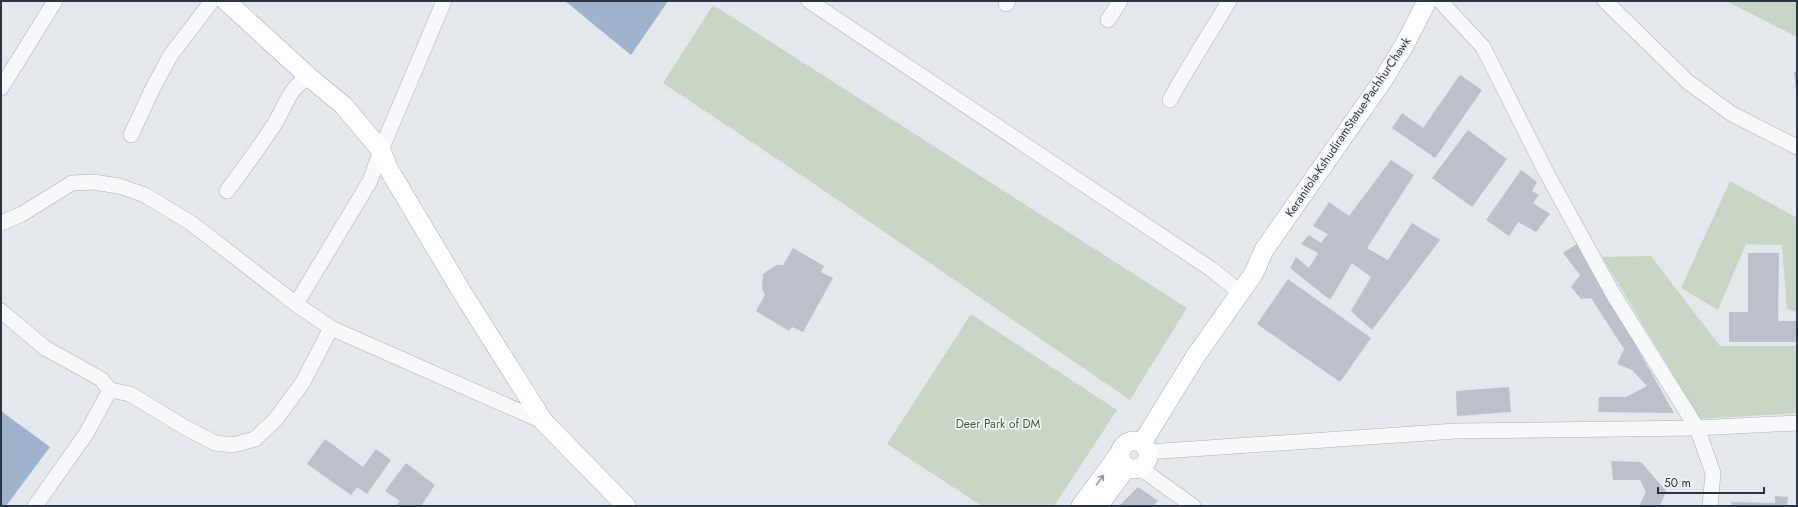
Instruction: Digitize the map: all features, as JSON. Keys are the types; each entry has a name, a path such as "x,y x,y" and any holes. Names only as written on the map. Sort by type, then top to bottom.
{"main road":[{"path":"226,1 309,78 343,105 381,150 388,168 463,294 544,422 626,506"},
{"name":"Keranitola-KshudiramStatue-PachhurChawk","path":"1098,506 1134,454 1195,358 1235,288 1254,273 1264,250 1383,80 1410,36 1427,1"},
{"name":"Keranitola-KshudiramStatue-PachhurChawk","path":"1081,506 1134,454"}],"street":[{"path":"1,88 55,1"},
{"path":"131,135 170,56 212,1"},
{"path":"296,304 370,181 381,150 444,1"},
{"path":"809,1 1204,265 1235,288"},
{"path":"1108,20 1120,1"},
{"path":"1170,100 1186,68 1200,51 1229,1"},
{"path":"1440,1 1483,47 1546,172 1613,294 1697,428 1712,473 1710,506"},
{"path":"1605,1 1688,82 1732,114 1797,147"},
{"path":"227,191 275,123 292,90 298,83 309,78"},
{"path":"1,223 22,214 72,183 93,182 119,186 145,195 191,223 296,304 331,328 544,422"},
{"path":"1,311 45,348 101,379 110,390 130,394 186,428 215,443 233,445 255,439 276,419 303,382 331,328"},
{"path":"35,506 86,434 110,390"},
{"path":"1134,454 1456,431 1697,428 1797,423"},
{"path":"1134,454 1193,506"}],"green space":[{"path":"1726,1 1797,1 1797,37"},
{"path":"713,5 1187,308 1130,400 804,177 663,83"},
{"path":"1730,181 1797,218 1797,312 1787,309 1782,245 1746,244 1718,310 1681,288"},
{"path":"1651,256 1720,346 1797,346 1797,413 1700,419 1602,257"},
{"name":"Deer Park of DM","path":"971,314 1117,410 1054,506 982,506 887,444"}],"water":[{"path":"565,1 668,1 631,55"},
{"path":"1,411 50,447 6,506 1,506"}],"building":[{"path":"1794,72 1797,72 1797,92 1796,92"},
{"path":"1460,75 1482,90 1435,158 1392,128 1402,113 1423,128"},
{"path":"1468,130 1507,159 1472,207 1432,178"},
{"path":"1391,160 1414,175 1367,248 1388,260 1412,223 1440,240 1372,330 1351,311 1371,277 1352,263 1330,300 1290,268 1296,257 1309,268 1318,253 1301,244 1309,235 1321,243 1328,234 1313,226 1329,202 1349,216"},
{"path":"1521,170 1537,182 1532,191 1539,195 1533,203 1550,214 1536,232 1518,222 1509,236 1486,220"},
{"path":"1578,243 1674,413 1598,412 1599,397 1626,397 1647,386 1632,370 1617,364 1624,349 1591,298 1581,299 1571,287 1580,275 1563,253"},
{"path":"793,248 824,266 821,272 833,278 803,332 792,327 789,331 756,311 765,295 762,288 763,274 776,265 783,265"},
{"path":"1748,253 1779,253 1778,321 1796,321 1796,342 1729,342 1729,312 1748,312"},
{"path":"1288,279 1371,338 1340,382 1257,324"},
{"path":"1509,387 1511,412 1457,416 1456,391"},
{"path":"325,439 363,467 376,449 391,460 367,494 357,487 351,495 307,464"},
{"path":"1611,461 1641,462 1666,491 1660,506 1639,506 1646,492 1640,480 1613,480"},
{"path":"406,463 435,485 421,506 396,506 400,501 385,491"},
{"path":"1138,487 1158,501 1153,506 1119,506"},
{"path":"1775,496 1788,497 1787,506 1732,506 1731,502 1775,503"}]}
